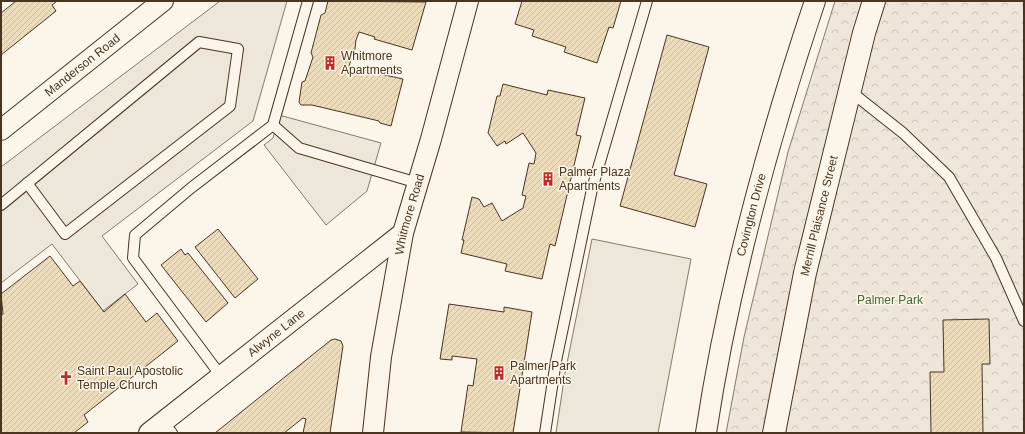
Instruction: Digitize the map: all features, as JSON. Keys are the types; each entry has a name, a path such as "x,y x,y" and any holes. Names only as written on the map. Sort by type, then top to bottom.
{"street":[{"name":"Manderson Road","path":"1,130 163,1"},
{"name":"Whitmore Road","path":"374,433 381,357 403,233 468,1"},
{"name":"Covington Drive","path":"706,433 740,259 776,124 815,1"},
{"name":"Merrill Plaisance Street","path":"774,433 805,273 864,33 874,1"},
{"name":"Alwyne Lane","path":"161,429 221,376 403,233"}],"lane":[{"path":"221,376 133,258 135,235 191,188 273,125 308,1"},
{"path":"545,433 556,361 592,189 647,1"},
{"path":"1,204 199,42 238,49 230,106 65,234 28,183"},
{"path":"850,91 904,133 949,177 996,258 1024,321"},
{"path":"273,125 299,148 418,183"}],"green space":[{"name":"Palmer Park","path":"835,1 1024,1 1024,433 726,433 744,337 788,152"}],"shaded area":[{"path":"220,1 287,1 253,121 102,236 138,284 103,311 52,244 1,283 1,167"},
{"path":"279,115 381,143 367,191 326,225 264,145 273,138"},
{"path":"592,239 691,259 658,433 556,433 565,373"}],"building":[{"path":"16,1 57,1 52,5 56,11 1,55 1,13"},
{"name":"Whitmore Apartments","path":"328,1 426,2 412,50 374,39 375,37 359,32 356,40 354,57 351,59 349,67 403,79 391,126 380,123 379,121 312,105 301,105 299,102 302,82 305,81 313,57 311,53 321,15 325,13"},
{"path":"522,1 621,1 613,28 609,27 597,63 564,52 566,47 532,36 534,30 515,24"},
{"path":"667,35 709,47 674,175 707,184 695,227 620,206"},
{"name":"Palmer Plaza Apartments","path":"503,84 547,95 548,90 585,98 576,135 581,136 555,246 550,244 542,279 505,271 507,264 461,253 464,240 462,240 472,197 479,199 484,207 492,203 502,221 523,208 526,196 522,195 529,163 534,164 536,153 523,133 506,144 505,141 497,146 488,133 497,96 500,96"},
{"path":"218,229 258,279 235,298 195,247"},
{"path":"181,249 185,255 188,253 228,303 206,322 161,265"},
{"name":"Saint Paul Apostolic Temple Church","path":"50,256 73,286 80,281 104,312 125,294 146,322 157,313 178,341 84,415 88,422 74,433 1,433 1,315 3,314 1,294"},
{"name":"Palmer Park Apartments","path":"449,304 504,312 504,307 532,312 513,433 461,432 468,385 473,386 477,359 452,356 452,360 440,359"},
{"path":"989,319 990,364 982,364 983,433 931,433 930,372 944,372 943,320"},
{"path":"335,339 341,341 343,346 330,433 303,433 306,419 303,418 284,433 215,433 331,340"}],"place":[{"name":"Whitmore Apartments","path":"330,63"},
{"name":"Palmer Plaza Apartments","path":"548,179"},
{"name":"Palmer Park Apartments","path":"499,373"},
{"name":"Saint Paul Apostolic Temple Church","path":"66,378"}]}
